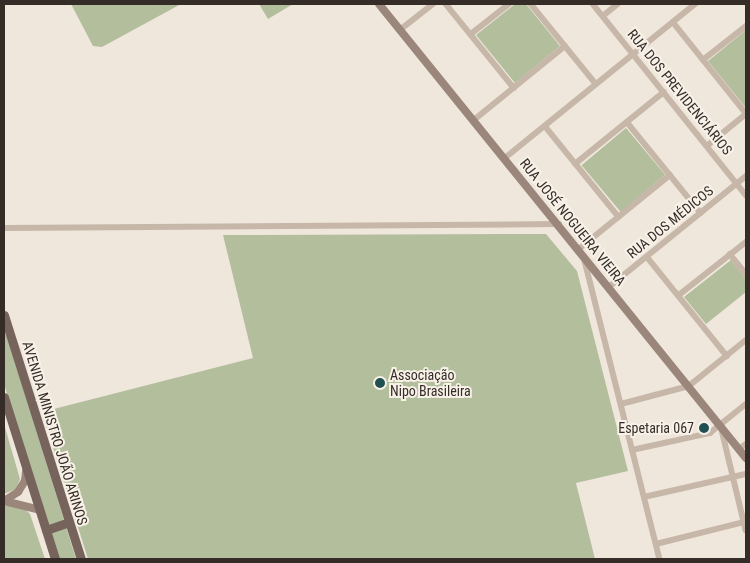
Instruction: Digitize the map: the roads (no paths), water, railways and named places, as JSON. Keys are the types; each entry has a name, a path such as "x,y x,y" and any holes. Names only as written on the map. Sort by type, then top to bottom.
{"main road":[{"name":"AVENIDA MINISTRO JOÃO ARINOS","path":"4,315 80,559"},
{"path":"4,397 55,559"},
{"path":"46,530 69,522"}],"street":[{"name":"RUA JOSÉ NOGUEIRA VIEIRA","path":"379,4 559,224 746,458"},
{"path":"400,30 433,4"},
{"path":"446,4 514,88"},
{"path":"471,34 509,4"},
{"path":"531,4 596,84"},
{"name":"RUA DOS PREVIDENCIÁRIOS","path":"593,4 746,195"},
{"path":"603,16 618,4"},
{"path":"505,158 695,4"},
{"path":"673,22 746,113 707,146"},
{"path":"704,60 746,26"},
{"path":"474,120 565,46"},
{"path":"575,164 664,92"},
{"path":"627,122 701,213"},
{"path":"545,126 619,217"},
{"path":"660,559 581,252 619,217 670,176"},
{"name":"RUA DOS MÉDICOS","path":"609,287 648,258 746,176"},
{"path":"4,228 559,224"},
{"path":"679,295 746,242"},
{"path":"730,254 746,274"},
{"path":"648,258 727,356"},
{"path":"621,404 689,386 746,340"},
{"path":"632,450 710,433 746,404"},
{"path":"721,425 746,530"},
{"path":"739,449 746,444"},
{"path":"4,501 18,492 26,481 27,469"},
{"path":"644,497 746,474"},
{"path":"4,501 40,510"},
{"path":"656,544 744,522"}],"place":[{"name":"Associação Nipo Brasileira","path":"380,383"},
{"name":"Espetaria 067","path":"704,428"}]}
